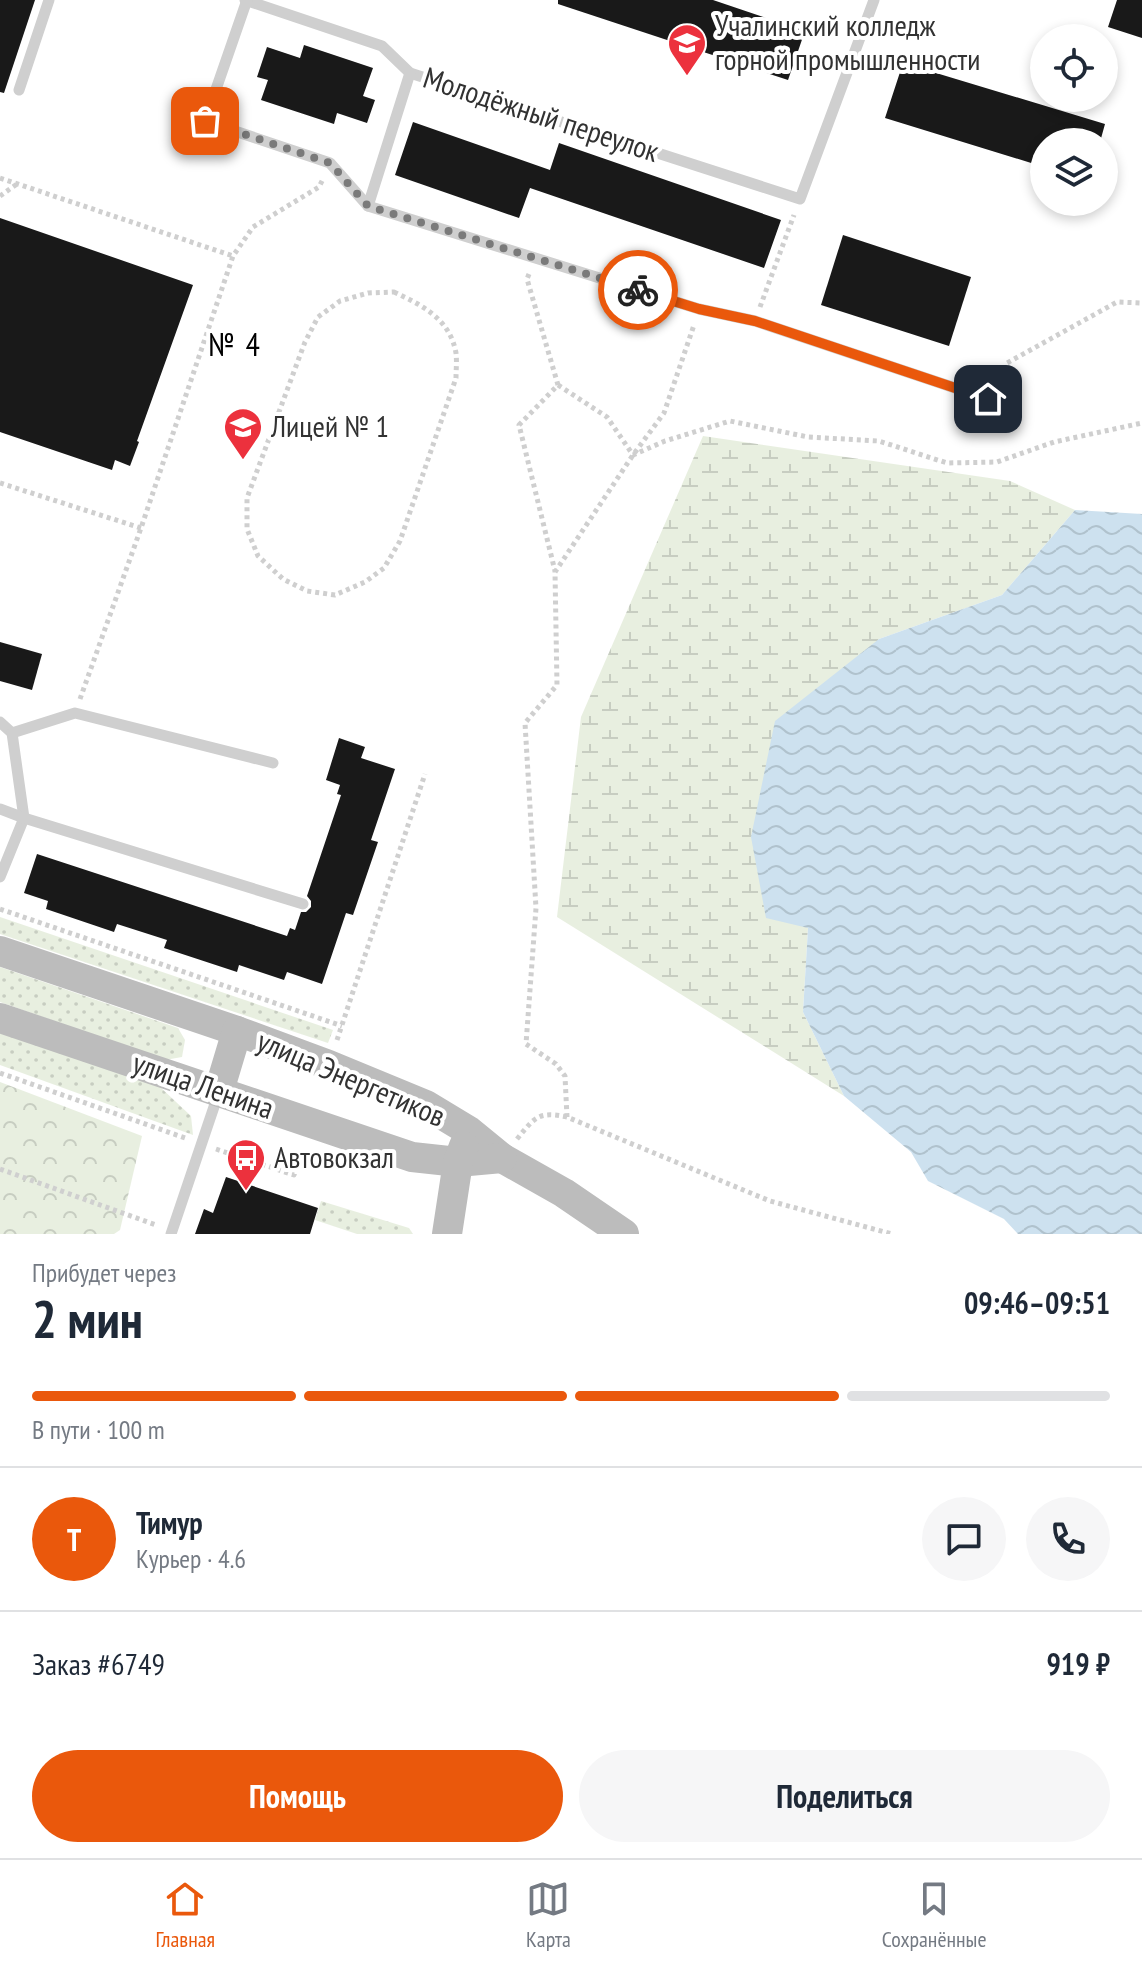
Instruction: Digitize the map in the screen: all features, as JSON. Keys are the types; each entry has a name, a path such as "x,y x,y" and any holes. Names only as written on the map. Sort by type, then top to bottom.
{"main road":[{"name":"улица Ленина","path":"0,951 237,1031"},
{"name":"улица Ленина","path":"0,1018 412,1157 458,1162 502,1158"},
{"name":"улица Энергетиков","path":"237,1031 426,1105 469,1131 502,1158 564,1193 624,1234"},
{"path":"219,1091 237,1031"},
{"path":"447,1234 458,1162 469,1131"}],"lane":[{"path":"19,90 49,0"},
{"path":"246,0 205,121 330,163 368,206 699,309 755,321 988,399"},
{"name":"Молодёжный переулок","path":"246,0 382,46 410,73 800,199"},
{"path":"800,199 874,0"},
{"path":"368,206 410,73"},
{"path":"12,733 75,713 273,763"},
{"path":"0,722 12,733 24,818 0,877"},
{"path":"0,809 303,904"},
{"path":"171,1232 219,1091"}],"path":[{"path":"75,713 233,256 253,227 319,187 330,163"},
{"path":"0,178 233,256"},
{"path":"0,196 17,184"},
{"path":"755,321 800,199"},
{"path":"534,258 527,279 558,385 607,417 633,455"},
{"path":"394,292 425,306 449,332 456,352 456,378 400,541 384,568 365,582 335,595 307,591 283,579 258,556 247,529 247,498 305,342 318,317 340,301 368,293 394,292"},
{"path":"988,399 1007,363 1117,302 1142,303"},
{"path":"555,572 664,413 699,309"},
{"path":"558,385 519,425 555,572 557,685 525,723 536,908 526,1044 556,1064 565,1076 567,1117"},
{"path":"633,455 665,441 730,421 808,437 879,441 947,463 997,462 1054,442 1142,423"},
{"path":"0,483 141,528"},
{"path":"329,1065 425,774"},
{"path":"0,909 342,1026"},
{"path":"0,1073 294,1175 312,1123"},
{"path":"502,1158 533,1120 548,1113 567,1117 770,1201 892,1234"},
{"path":"0,1169 171,1232"}],"green space":[{"path":"703,436 1010,481 1075,510 1002,595 879,639 808,928 803,1012 844,1096 557,917 581,717"},
{"path":"0,917 333,1030 328,1043 0,934"},
{"path":"0,967 178,1028 185,1040 182,1057 165,1060 0,1002"},
{"path":"0,1032 159,1086 191,1116 193,1135 0,1065"},
{"path":"0,1082 142,1136 120,1230 114,1234 0,1234"},
{"path":"321,1201 409,1228 413,1234 357,1234 315,1220"}],"water":[{"path":"1075,510 1142,514 1142,1234 1018,1234 1004,1219 928,1181 911,1152 844,1096 803,1012 808,928 766,918 751,837 775,721 879,639 1002,595"}],"building":[{"path":"0,0 35,0 4,93 0,92"},
{"path":"558,0 713,0 805,31 788,80 558,4"},
{"path":"1117,0 1142,0 1142,38 1118,30 1118,24 1109,24"},
{"path":"304,45 373,68 363,96 375,100 367,123 337,113 334,124 261,100 268,80 257,77 267,47 300,58"},
{"path":"903,63 1030,101 1030,112 1065,112 1105,124 1104,128 1030,128 1030,163 885,118"},
{"path":"413,122 550,170 559,143 781,220 764,268 530,188 519,218 395,175"},
{"path":"0,218 193,285 130,466 115,460 112,470 0,432"},
{"path":"843,235 971,277 949,346 821,305"},
{"path":"0,642 42,654 32,690 0,681"},
{"path":"339,738 365,747 361,758 395,769 371,840 378,842 353,915 346,913 322,984 287,972 284,980 239,965 237,972 164,948 167,940 117,924 114,932 46,909 48,901 24,893 37,854 287,936 290,928 295,930 301,912 311,907 307,896 341,795 337,794 340,785 326,780"},
{"name":"Автовокзал","path":"226,1177 318,1208 310,1234 195,1234 204,1209 213,1213"}],"way so far":[{"path":"205,121 330,163 368,206 638,290"}],"place":[{"name":"Учалинский колледж горной промышленности","path":"687,77"},
{"name":"Лицей № 1","path":"243,461"},
{"name":"Автовокзал","path":"246,1192"}],"district":[{"name":"№ 4","path":"235,345"}],"route":[{"path":"638,290 699,309 755,321 988,399"}]}
